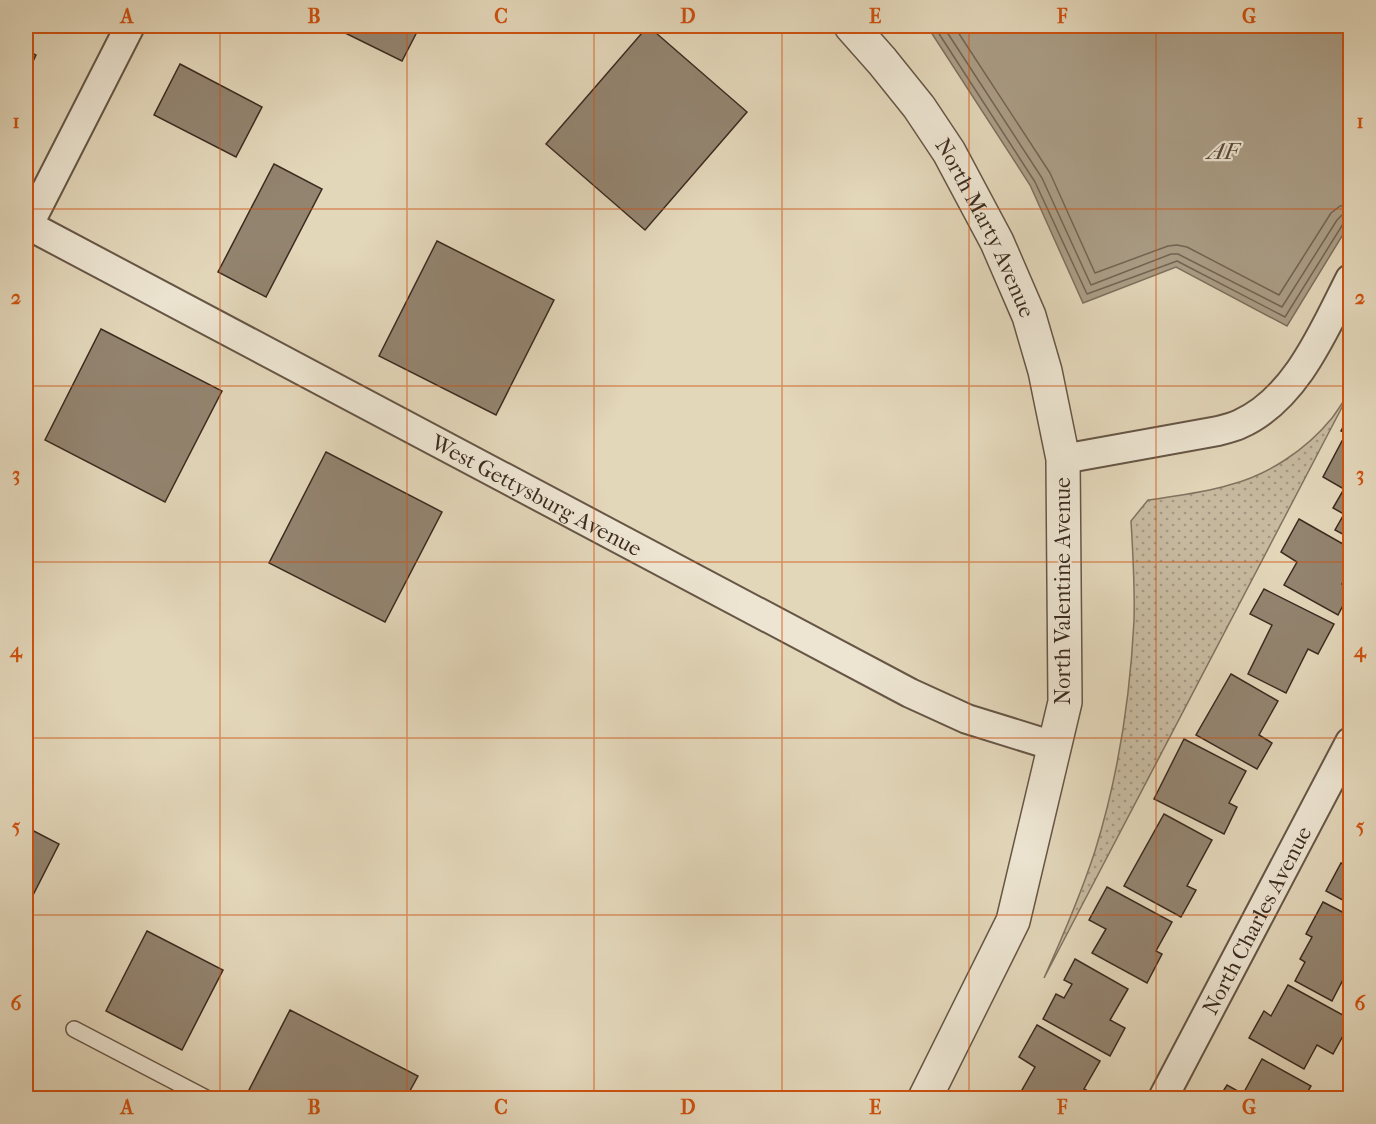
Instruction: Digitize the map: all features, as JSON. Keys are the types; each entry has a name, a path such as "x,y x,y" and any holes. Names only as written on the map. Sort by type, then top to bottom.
{"street":[{"path":"27,227 130,26"},
{"name":"North Marty Avenue","path":"851,26 919,107 949,152 997,242 1029,316 1045,371 1063,459"},
{"name":"West Gettysburg Avenue","path":"27,227 910,693 967,719 1054,746"},
{"name":"North Valentine Avenue","path":"925,1098 1013,921 1065,702 1063,459 1218,431 1240,424 1257,414 1280,396 1298,373 1314,349 1350,279"},
{"name":"North Charles Avenue","path":"1163,1098 1350,742"}],"lane":[{"path":"74,1029 206,1098"}],"shaded area":[{"path":"1350,392 1044,978 1090,867 1110,795 1122,738 1134,621 1131,521 1148,500 1219,488 1244,481 1272,468 1298,451 1322,430"}],"water":[{"name":"AF","path":"927,26 1350,26 1350,223 1287,326 1176,267 1083,303 1030,185"}],"building":[{"path":"331,26 420,26 402,61"},
{"path":"648,26 747,112 645,230 546,144"},
{"path":"26,50 36,55 26,76"},
{"path":"180,64 262,107 236,157 154,115"},
{"path":"274,164 322,189 266,297 218,272"},
{"path":"437,241 554,300 496,415 379,356"},
{"path":"101,329 222,391 165,502 45,440"},
{"path":"1350,414 1350,435 1341,431"},
{"path":"1342,441 1350,445 1350,538 1335,530 1344,514 1333,508 1344,489 1323,477"},
{"path":"326,452 442,512 385,622 269,563"},
{"path":"1299,519 1350,548 1350,569 1342,584 1350,589 1350,592 1338,615 1284,585 1297,562 1281,552"},
{"path":"1264,589 1334,624 1318,654 1308,649 1286,693 1248,674 1272,625 1250,614"},
{"path":"1231,674 1278,701 1259,735 1272,743 1257,769 1196,735"},
{"path":"1184,739 1246,771 1229,803 1237,807 1224,834 1154,799"},
{"path":"1164,814 1212,840 1187,886 1196,890 1181,917 1124,886"},
{"path":"26,827 59,844 30,901 26,899"},
{"path":"1341,863 1349,867 1350,865 1350,904 1326,891"},
{"path":"1107,887 1172,922 1156,951 1162,954 1147,983 1092,953 1106,929 1089,920"},
{"path":"1323,902 1350,916 1350,966 1332,1001 1295,981 1305,962 1300,959 1312,937 1306,934"},
{"path":"147,931 223,970 182,1050 106,1011"},
{"path":"1075,959 1128,989 1110,1020 1125,1028 1110,1056 1043,1019 1056,994 1064,998 1072,984 1064,980"},
{"path":"1288,985 1350,1019 1333,1054 1317,1045 1304,1069 1249,1038 1264,1011 1271,1016"},
{"path":"290,1010 418,1076 406,1098 267,1098 249,1090"},
{"path":"1037,1025 1100,1061 1084,1089 1092,1093 1089,1098 1038,1098 1022,1090 1035,1067 1019,1057"},
{"path":"1262,1059 1311,1086 1304,1098 1219,1098 1227,1085 1243,1094"}]}
